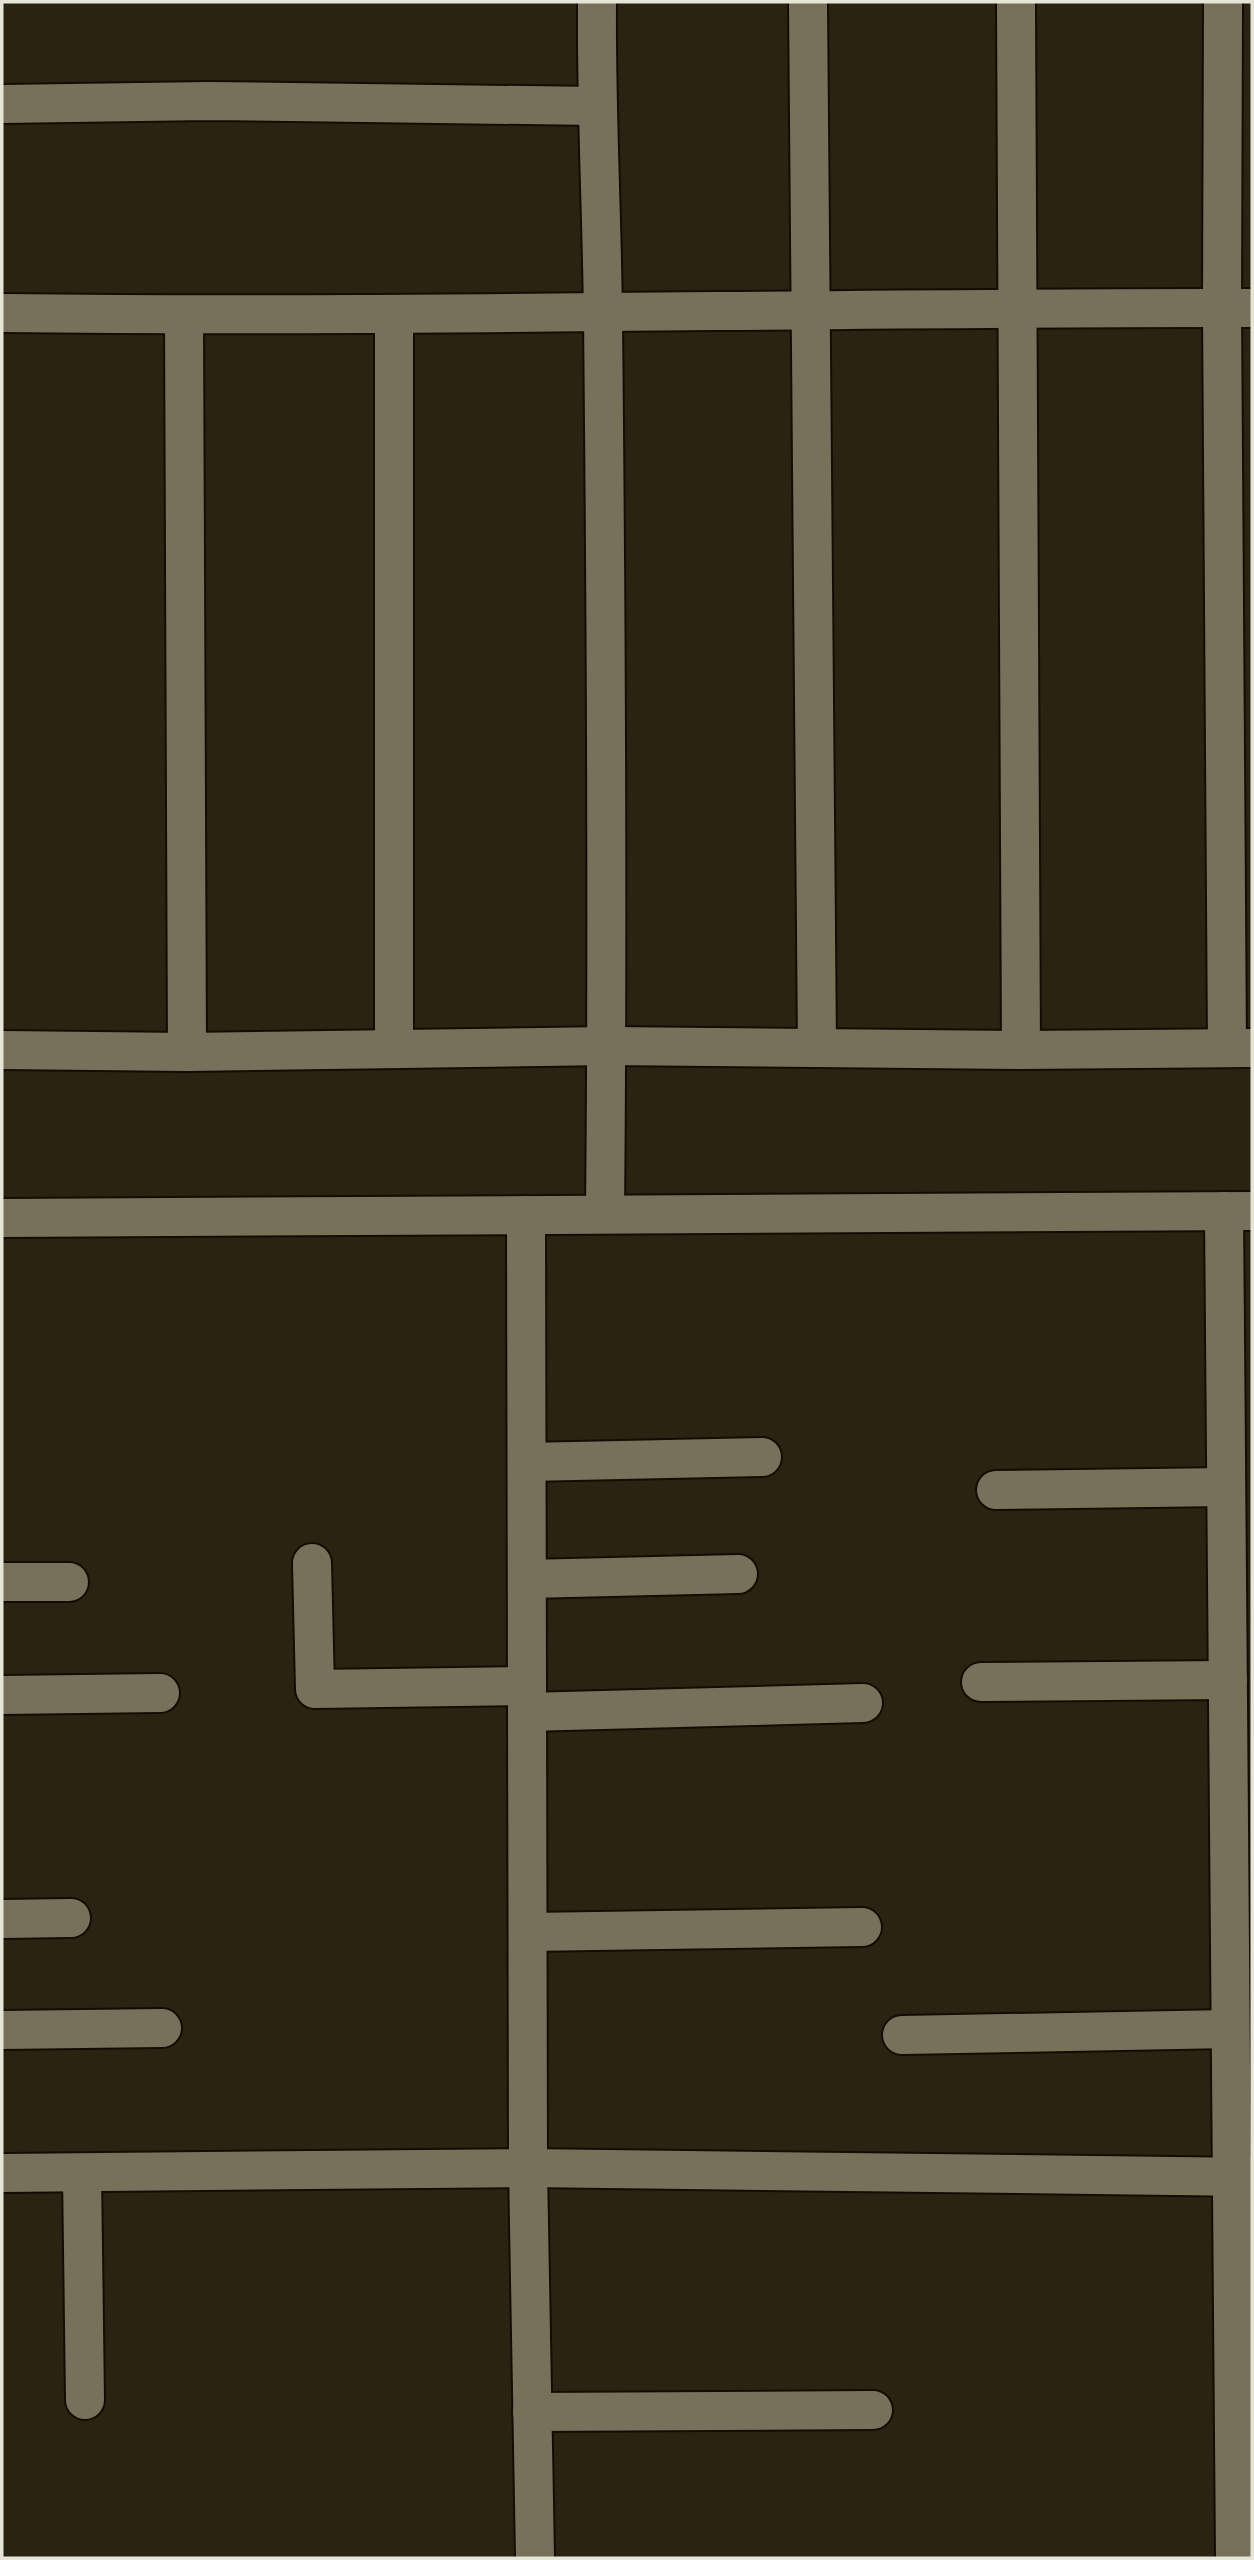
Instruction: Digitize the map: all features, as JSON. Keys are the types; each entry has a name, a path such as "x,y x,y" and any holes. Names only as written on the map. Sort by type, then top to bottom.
{"street":[{"path":"597,2 596,106 603,314 607,1046 605,1214"},
{"path":"808,2 817,1048"},
{"path":"1016,2 1021,1050"},
{"path":"2,1050 187,1052 607,1046 1021,1050 1240,1048 1237,308 1223,2"},
{"path":"2,104 208,101 596,106"},
{"path":"2,313 184,316 1237,308"},
{"path":"394,315 394,1049"},
{"path":"184,316 187,1052"},
{"path":"2,1218 1238,1211 1235,1473 1228,1680 1230,2029 1242,2177 1235,2558"},
{"path":"526,1215 528,2168 535,2558"},
{"path":"527,1462 762,1457"},
{"path":"996,1490 1235,1473"},
{"path":"312,1563 315,1689 527,1699 863,1703"},
{"path":"527,1580 737,1574"},
{"path":"2,1582 69,1583"},
{"path":"981,1682 1228,1680"},
{"path":"2,1695 160,1693"},
{"path":"2,1919 71,1918"},
{"path":"528,1932 862,1927"},
{"path":"2,2030 162,2028"},
{"path":"902,2035 1230,2029"},
{"path":"2,2174 528,2168 1242,2177"},
{"path":"82,2173 85,2400"},
{"path":"532,2412 873,2410"}]}
